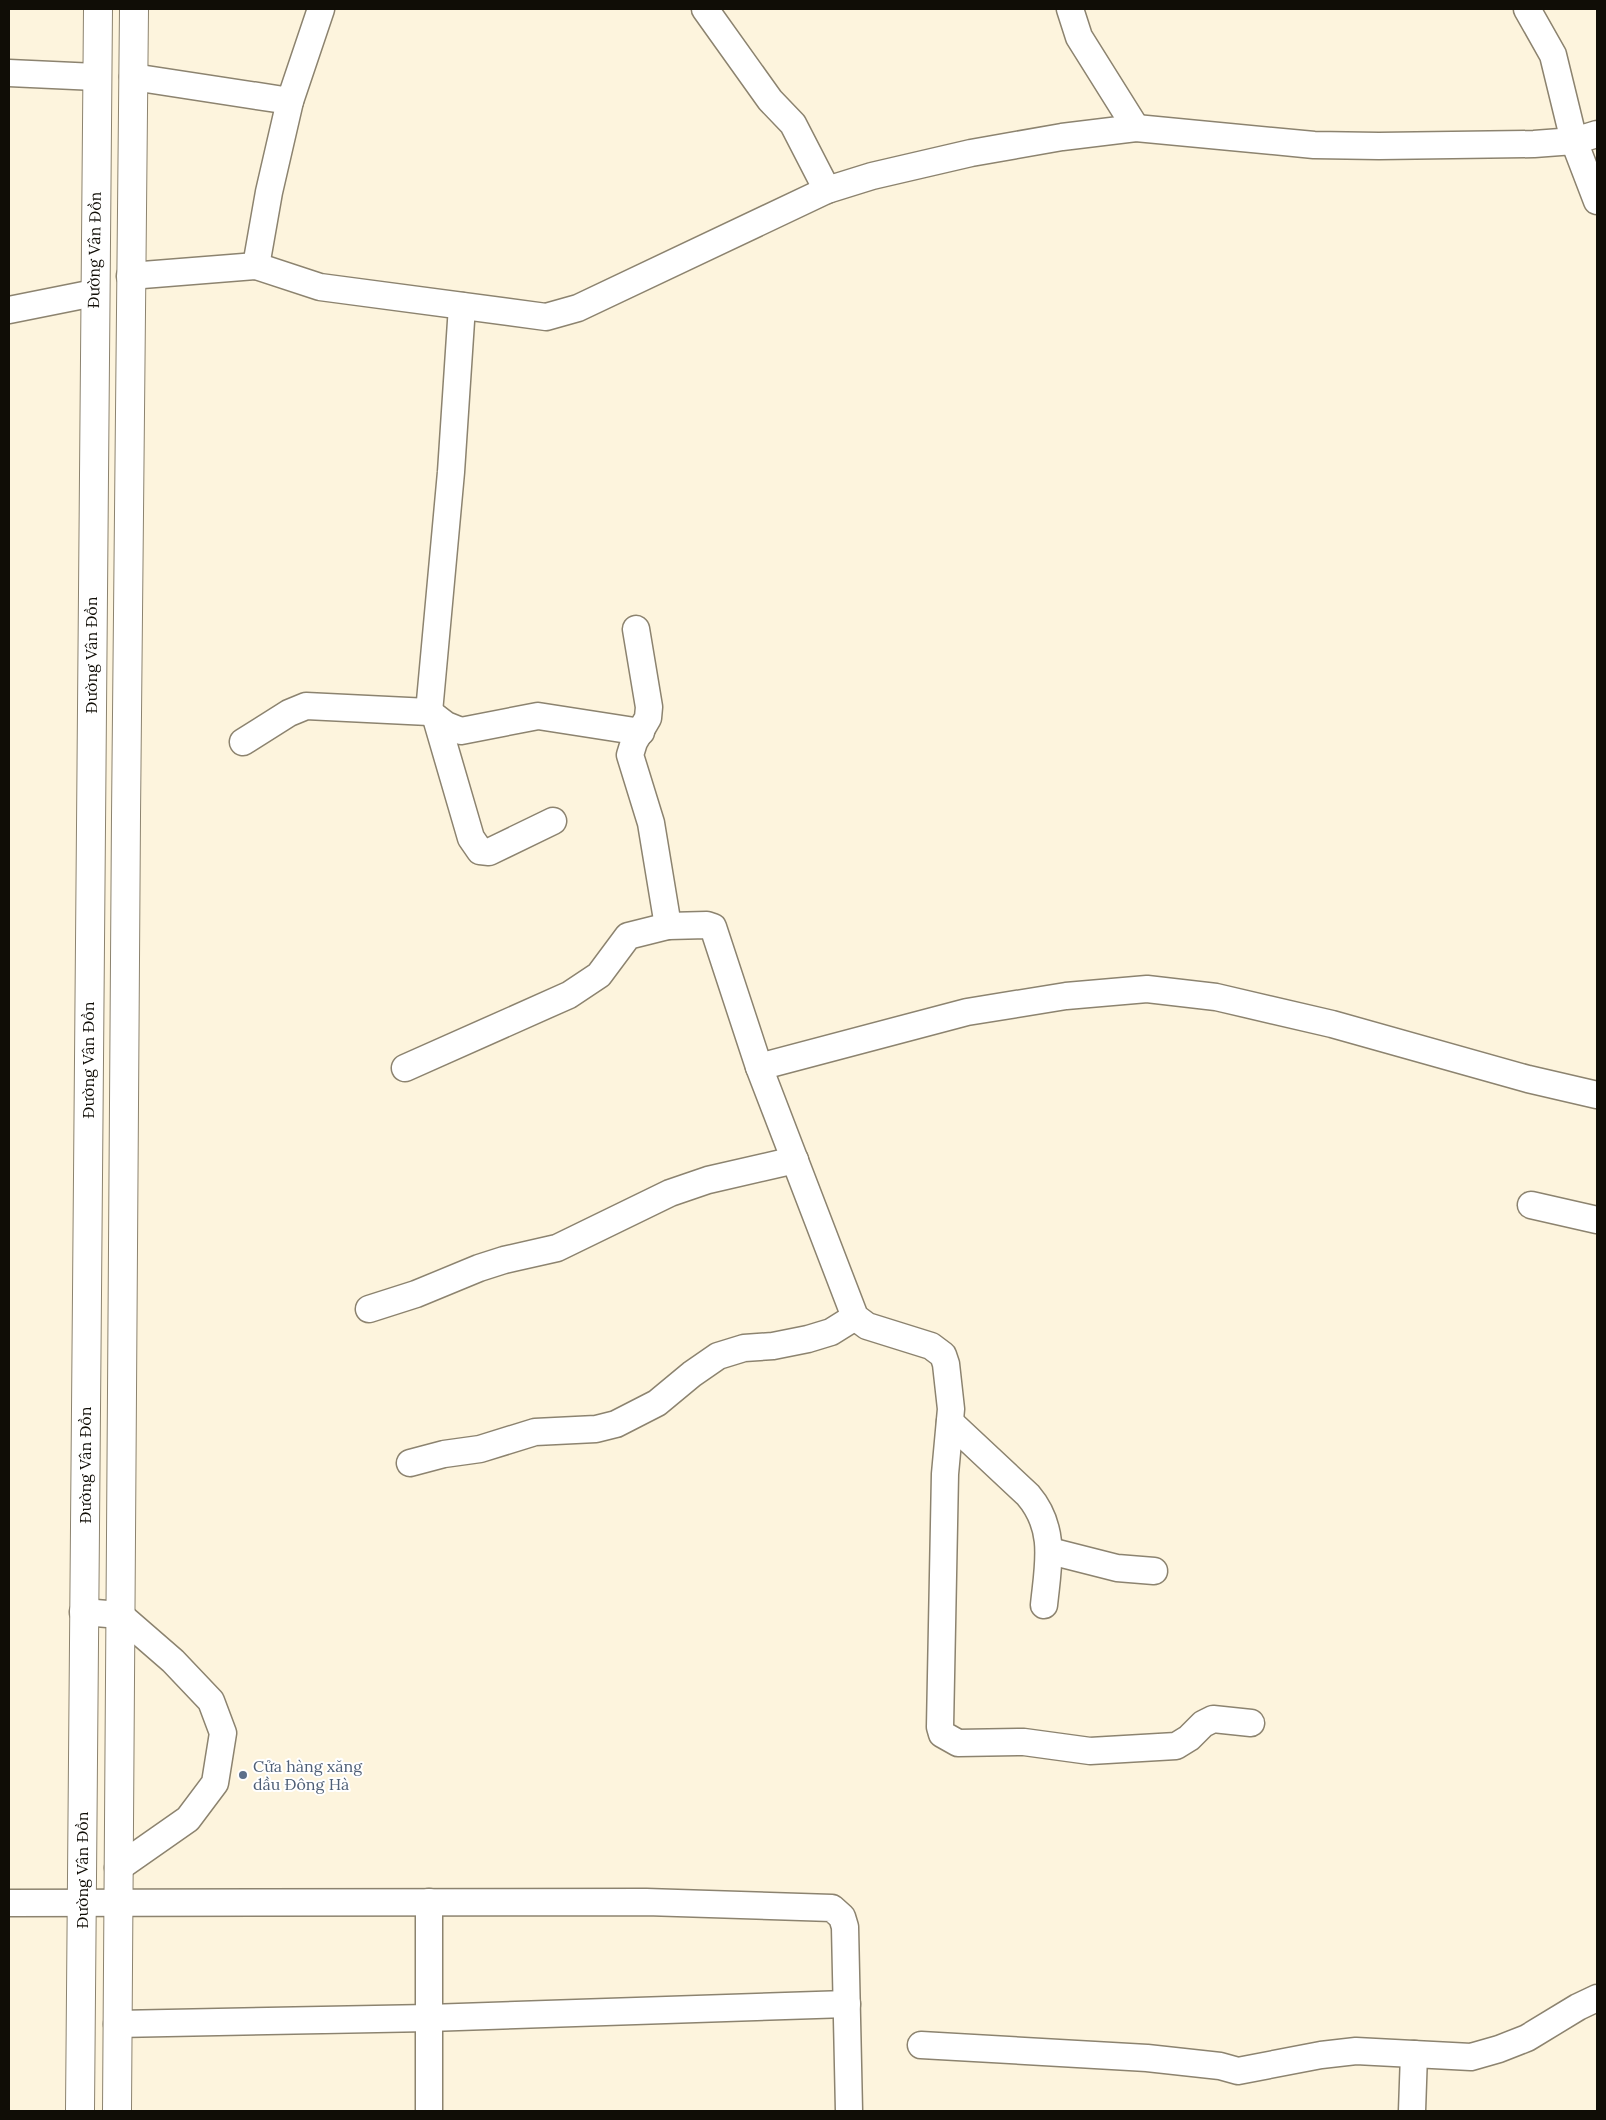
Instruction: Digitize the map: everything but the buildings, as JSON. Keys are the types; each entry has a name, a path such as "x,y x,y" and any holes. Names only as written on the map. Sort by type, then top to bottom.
{"main road":[{"name":"Đường Vân Đồn","path":"80,2111 94,293 98,9"},
{"path":"117,2111 130,276 134,9"},
{"path":"90,816 126,816"}],"street":[{"path":"256,266 269,192 290,101 321,9"},
{"path":"705,9 770,100 793,124 827,190"},
{"path":"1070,9 1079,37 1136,128"},
{"path":"1527,9 1553,55 1586,138 1597,201"},
{"path":"9,73 96,77"},
{"path":"133,77 290,101"},
{"path":"130,276 256,266 320,287 546,317 578,308 827,190 872,176 971,153 1062,137 1136,128 1314,145 1476,146 1586,138"},
{"path":"9,310 94,293"},
{"path":"462,306 432,715 471,838 480,851 489,852 553,821"},
{"path":"636,629 650,708 648,718 634,742 630,756 651,822 668,926"},
{"path":"243,742 289,713 306,706 432,715 446,725 461,730 538,716 641,732"},
{"path":"405,1068 569,995 599,974 628,936 668,926 707,925 715,930 759,1067 855,1317 867,1326 931,1346 943,1355 946,1364 951,1409 945,1474 940,1727 942,1734 958,1743 1018,1742 1090,1751 1176,1746 1213,1719 1251,1723"},
{"path":"759,1067 967,1012 1066,996 1147,989 1216,997 1332,1024 1528,1079 1597,1094"},
{"path":"369,1309 416,1294 496,1263 557,1248 670,1193 708,1180 795,1160"},
{"path":"1531,1205 1597,1220"},
{"path":"410,1463 444,1454 480,1449 535,1432 596,1429 616,1424 657,1403 692,1374 718,1356 744,1348 773,1346 808,1339 831,1332 855,1317"},
{"path":"950,1422 1028,1495 1038,1507 1046,1527 1050,1551 1044,1605"},
{"path":"1050,1551 1117,1568 1154,1570"},
{"path":"84,1612 120,1615 173,1661 211,1701 223,1733 215,1783 188,1819 118,1868"},
{"path":"429,1902 429,2111"},
{"path":"9,1903 646,1902 832,1908 842,1917 845,1927 849,2111"},
{"path":"921,2045 1147,2058 1220,2066 1238,2071 1321,2055 1356,2052 1471,2057 1527,2038 1578,2007 1597,1998"},
{"path":"117,2024 429,2018 848,2004"},
{"path":"1412,2111 1414,2054"}],"place":[{"name":"Cửa hàng xăng dầu Đông Hà","path":"243,1775"}]}
